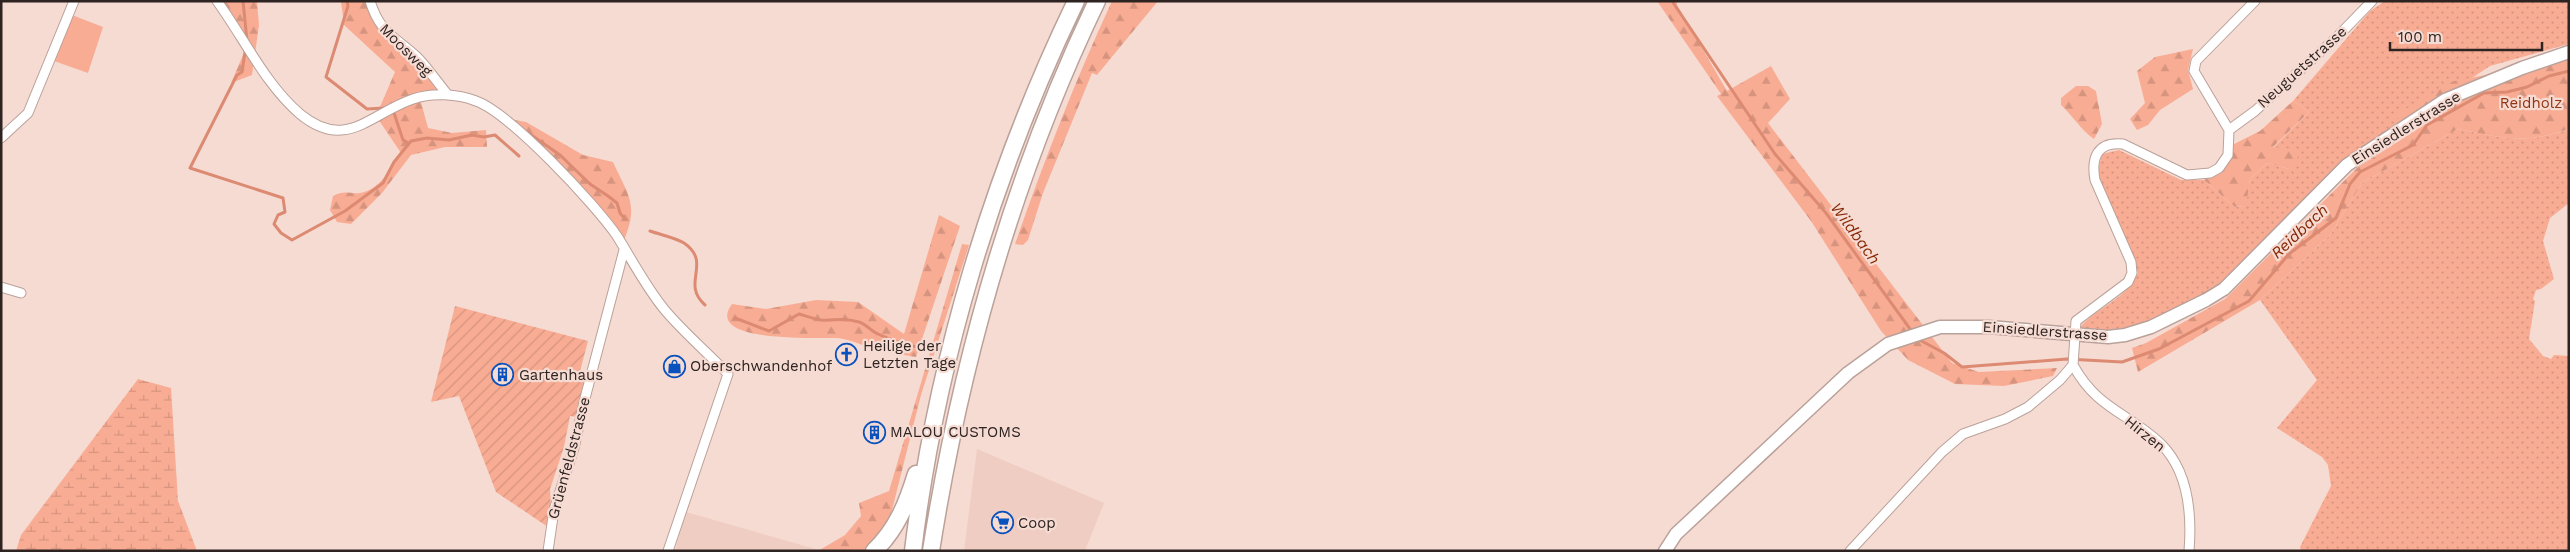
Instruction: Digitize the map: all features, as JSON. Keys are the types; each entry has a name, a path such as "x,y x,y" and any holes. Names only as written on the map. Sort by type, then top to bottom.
{"highway":[{"path":"874,551 893,530 904,510 942,388 963,304 998,191 1039,82 1076,1"},
{"path":"931,551 954,420 990,277 1039,133 1096,1"},
{"path":"912,551 942,388"}],"main road":[{"name":"Einsiedlerstrasse","path":"1665,551 1681,529 1848,374 1888,344 1912,334 1940,327 1963,326 2108,337 2125,335 2151,327 2224,289 2347,165 2370,148 2463,91 2569,52"}],"street":[{"path":"1,138 28,113 74,1"},
{"path":"217,1 249,50 286,98 299,113 319,127 339,130 353,129 413,99 429,95 448,95 476,101 503,116 602,216 664,309 728,374 668,551"},
{"name":"Moosweg","path":"370,1 374,14 382,28 414,55 448,95"},
{"path":"1850,551 1942,452 1963,434 2005,419 2028,407 2045,394 2073,365 2076,322 2118,292 2128,282 2132,273 2131,262 2096,180 2093,167 2095,157 2103,147 2112,143 2123,144 2187,175 2210,172 2219,168 2224,162 2228,155 2229,130 2194,71 2203,52 2255,1"},
{"name":"Neuguetstrasse","path":"2229,130 2255,110 2338,36 2372,1"},
{"name":"Grüenfeldstrasse","path":"548,551 554,510 574,448 584,402 624,250"},
{"path":"1,287 21,294"},
{"name":"Hirzen","path":"2073,365 2082,382 2097,398 2160,444 2174,461 2184,484 2188,506 2189,551"}],"shaded area":[{"path":"977,449 1104,503 1085,551 964,551"},
{"path":"686,512 819,550 675,551"}],"green space":[{"path":"221,1 257,1 259,25 252,75 231,83 246,48"},
{"path":"341,1 368,1 379,29 414,58 443,93 419,95 428,128 452,133 486,130 487,147 445,147 411,155 382,193 351,224 337,222 330,210 333,196 343,193 360,193 373,188 384,178 401,153 376,116 395,72 344,25"},
{"path":"1112,1 1158,1 1097,75 1092,73 1043,193 1028,240 1023,245 1015,244 1060,121"},
{"path":"1657,1 1677,1 1677,5 1727,91 1771,66 1790,99 1768,123 1952,363 1979,372 2057,368 2053,376 2004,386 1955,384 1908,360 1881,331 1811,221 1717,96 1721,94"},
{"path":"2385,1 2569,1 2569,44 2490,66 2353,157 2219,289 2149,325 2112,333 2077,331 2084,323 2119,297 2133,282 2138,273 2096,179 2102,154 2119,150 2181,180 2204,180 2235,207 2245,206 2250,179 2267,163 2289,169 2273,148 2309,112 2293,101 2370,11"},
{"path":"72,15 103,27 88,73 54,61"},
{"path":"2193,49 2188,70 2193,89 2160,110 2148,125 2137,130 2130,119 2145,103 2137,71 2155,57"},
{"name":"Reidholz","path":"2569,59 2569,129 2539,137 2514,138 2458,129 2362,183 2330,235 2260,300 2138,372 2132,348 2146,343 2225,299 2358,167 2427,123 2392,117 2454,81"},
{"path":"2076,86 2088,86 2096,91 2102,124 2094,139 2061,105 2061,98"},
{"path":"2293,101 2309,112 2273,147 2292,149 2298,158 2289,169 2267,163 2250,179 2246,206 2235,207 2204,180 2222,170 2232,145 2260,131"},
{"path":"509,119 526,122 583,155 613,162 630,200 631,217 624,240"},
{"path":"2458,129 2501,137 2526,138 2539,137 2569,129 2569,203 2550,218 2543,241 2554,279 2541,289 2536,290 2533,299 2535,301 2529,339 2543,356 2551,359 2554,355 2569,356 2569,551 2301,551 2300,547 2331,486 2328,465 2322,457 2277,428 2317,380 2260,300 2330,235 2362,183"},
{"path":"939,215 960,226 916,357 878,350 853,341 837,338 767,336 748,332 734,326 727,317 732,304 766,309 816,300 858,302 904,334"},
{"path":"962,244 969,245 921,395 890,518 866,551 818,551 845,535 861,516 859,503 889,491"},
{"path":"455,306 588,341 579,375 585,381 577,417 570,416 564,447 550,489 551,508 548,527 496,492 459,396 431,402"},
{"path":"138,379 171,388 178,501 197,551 16,551 21,535"}],"waterway":[{"path":"243,1 247,41"},
{"path":"347,1 348,6 326,77 367,109 384,108"},
{"name":"Wildbach","path":"1672,1 1775,154 1826,213 1913,333"},
{"path":"245,52 242,72 237,75 190,168 283,198 285,212 278,215 274,224 281,233 292,240 345,211 383,183 394,162 411,141 427,138 449,140 472,135 484,137 495,135 519,156"},
{"name":"Reidbach","path":"1916,338 1944,353 1962,367 2067,359 2122,362 2159,349 2249,301 2289,254 2336,218 2350,184 2360,172 2413,145 2427,125 2484,93 2507,92 2527,87 2549,76 2569,71"},
{"path":"394,113 403,140 408,143"},
{"path":"527,132 560,155 590,184 617,203 620,213 625,219"},
{"path":"650,231 680,241 692,251 696,258 697,266 695,289 698,297 705,305"},
{"path":"735,318 769,331 799,314 821,320 843,319 862,323 875,333 903,344 918,347"}],"place":[{"name":"Heilige der Letzten Tage","path":"847,355"},
{"name":"Oberschwandenhof","path":"674,366"},
{"name":"Gartenhaus","path":"503,375"},
{"name":"MALOU CUSTOMS","path":"874,432"},
{"name":"Coop","path":"1002,523"}]}
